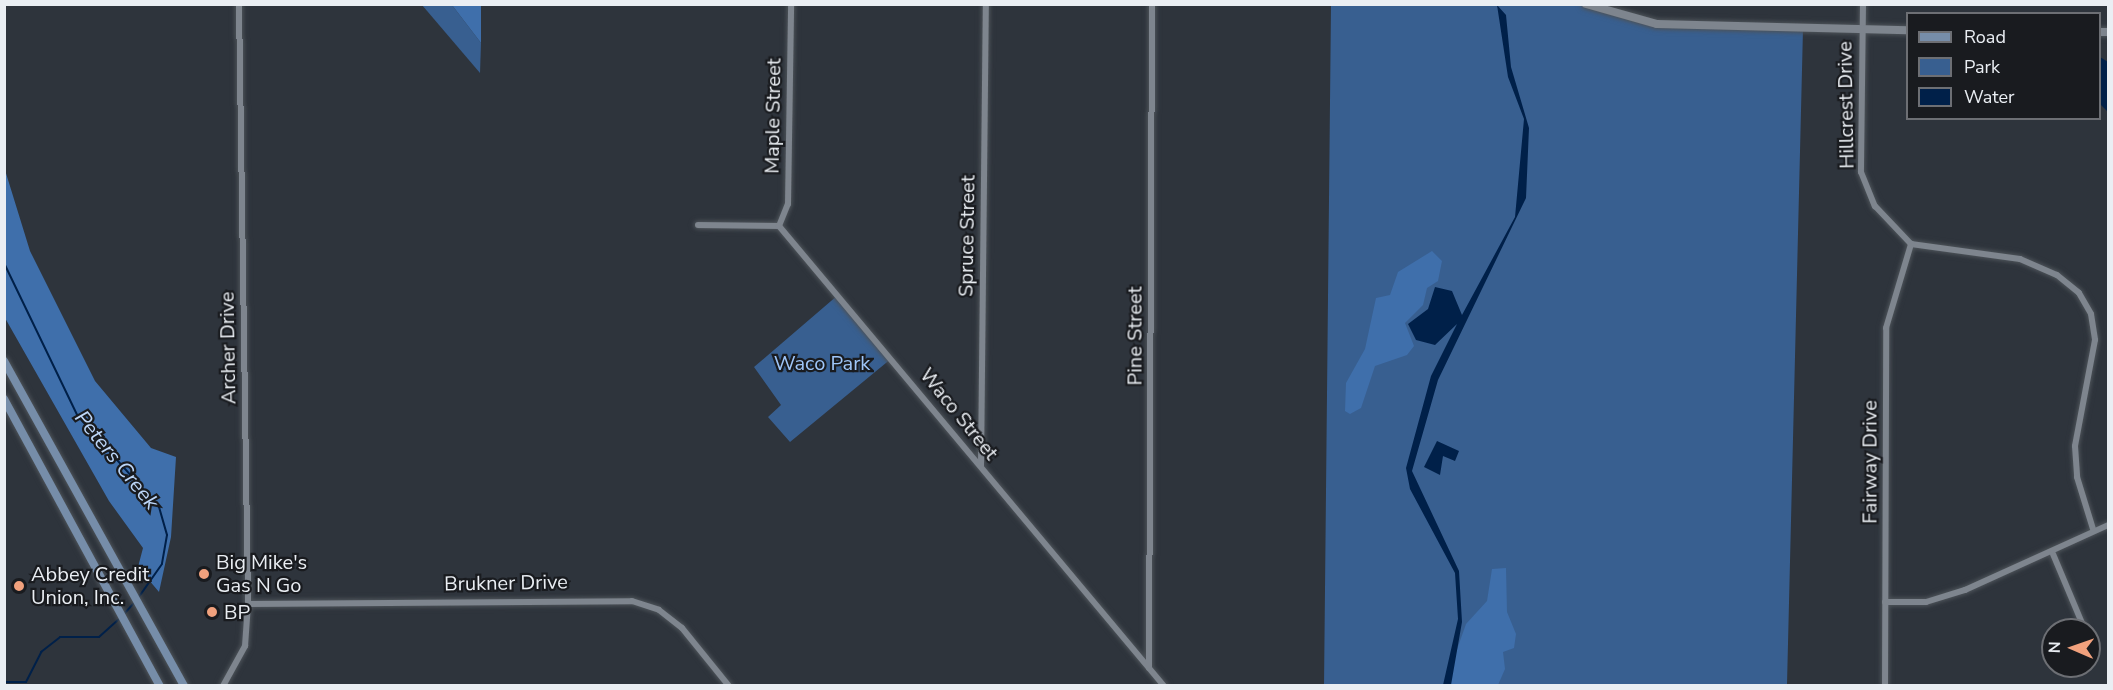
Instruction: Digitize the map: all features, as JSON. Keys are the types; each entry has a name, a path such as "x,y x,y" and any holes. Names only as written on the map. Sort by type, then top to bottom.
{"main road":[{"path":"4,361 124,571 184,686"},
{"path":"4,399 33,444 160,686"},
{"path":"33,444 48,436"}],"street":[{"name":"Archer Drive","path":"223,686 244,646 248,604 239,4"},
{"name":"Maple Street","path":"779,226 788,204 791,4"},
{"name":"Spruce Street","path":"981,467 986,4"},
{"name":"Pine Street","path":"1149,668 1152,4"},
{"path":"1586,4 1657,24 1906,30"},
{"name":"Hillcrest Drive","path":"1863,4 1861,172 1875,206 1911,244"},
{"path":"698,225 779,226"},
{"name":"Waco Street","path":"779,226 1164,686"},
{"path":"1911,244 2020,259 2057,275 2079,293 2091,314 2096,340 2075,446 2077,477 2093,529"},
{"name":"Fairway Drive","path":"1885,686 1886,328 1911,244"},
{"path":"1885,602 1926,602 2053,554 2093,529 2109,525"},
{"path":"2053,554 2080,618"},
{"name":"Brukner Drive","path":"248,604 632,601 659,610 682,628 729,686"}],"green space":[{"path":"422,5 452,5 481,43 480,73"},
{"path":"1331,5 1587,5 1657,24 1803,29 1787,685 1324,686"},
{"name":"Waco Park","path":"838,295 892,358 790,442 768,417 781,405 754,367"}],"shaded area":[{"path":"452,5 481,5 481,43"},
{"path":"5,170 30,251 95,381 151,448 176,457 171,537 159,592 138,567 143,548 109,501 5,318"},
{"path":"1432,251 1442,261 1438,281 1427,288 1423,305 1405,323 1414,346 1407,355 1375,366 1361,408 1350,414 1345,411 1346,383 1365,349 1376,298 1390,295 1398,272"},
{"path":"1506,568 1507,612 1516,634 1514,648 1503,652 1505,669 1498,685 1444,686 1466,624 1487,601 1492,569"}],"water":[{"path":"1497,5 1506,15 1511,67 1529,128 1526,198 1438,380 1412,471 1459,571 1462,622 1451,685 1443,685 1458,619 1455,573 1410,489 1406,468 1431,376 1457,324 1435,345 1416,340 1408,324 1428,309 1435,287 1452,291 1462,315 1515,217 1524,119 1508,77"},
{"path":"2101,58 2108,62 2108,112 2101,105"},
{"path":"1437,441 1459,451 1455,461 1443,456 1440,475 1424,467"}],"waterway":[{"name":"Peters Creek","path":"4,263 77,415 159,507 167,535 162,564 138,598"},
{"name":"Peters Creek","path":"124,614 134,603"},
{"name":"Peters Creek","path":"4,682 26,682 41,652 60,637 99,637 120,618"}],"place":[{"name":"Big Mike's Gas N Go","path":"204,574"},
{"name":"Abbey Credit Union, Inc.","path":"19,586"},
{"name":"BP","path":"212,612"}]}
